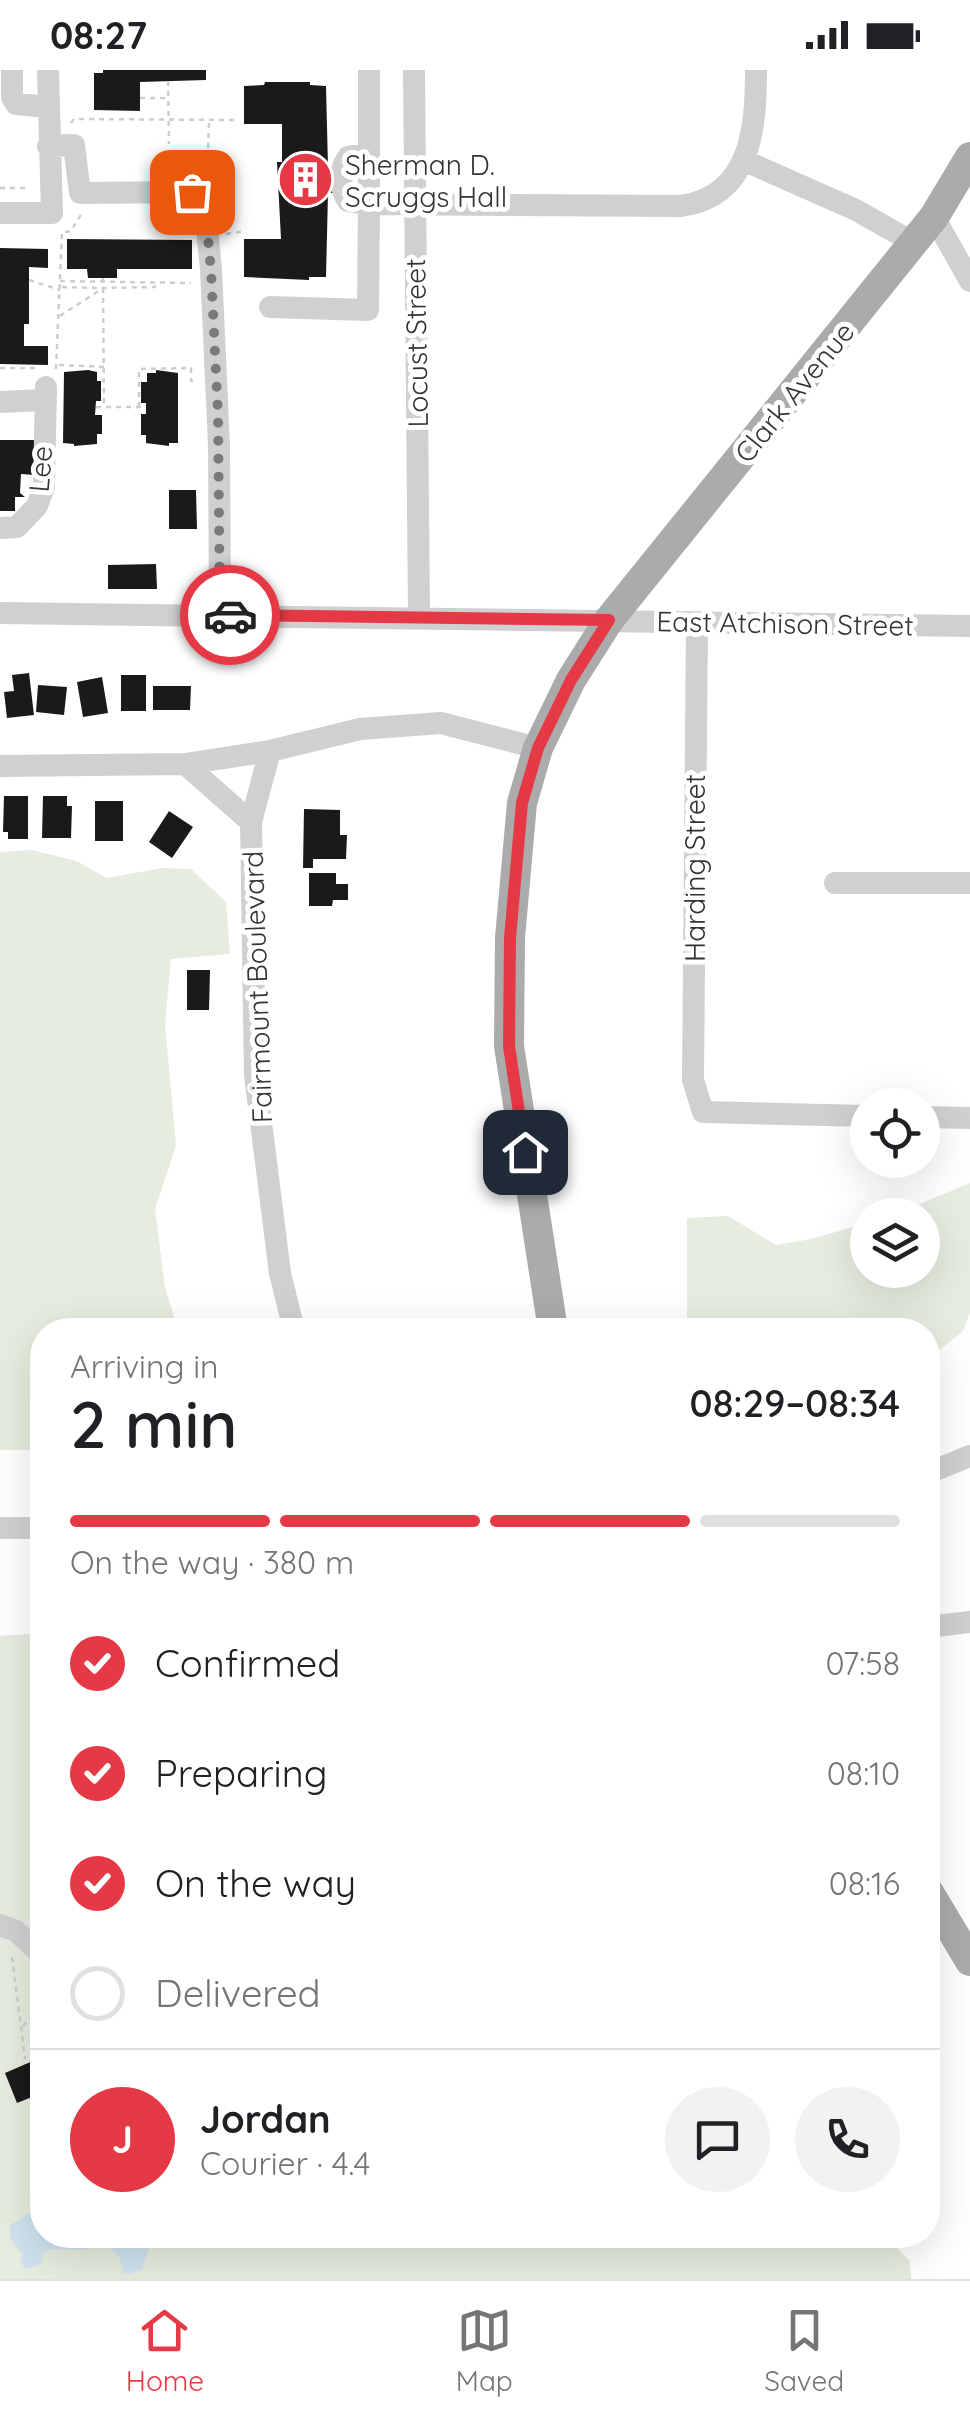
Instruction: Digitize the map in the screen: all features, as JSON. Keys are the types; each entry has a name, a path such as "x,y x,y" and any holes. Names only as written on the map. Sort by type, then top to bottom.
{"main road":[{"name":"Clark Avenue","path":"550,1318 509,1046 510,938 522,803 538,748 571,680 609,620 914,243 970,157"},
{"path":"940,1912 970,1961"}],"street":[{"path":"12,70 12,98 16,104 48,107"},
{"path":"0,213 57,223 48,70"},
{"path":"270,307 368,310 369,70"},
{"name":"Locust Street","path":"414,70 420,617"},
{"path":"369,204 682,206 710,197 743,160 755,125 756,70"},
{"path":"54,146 74,145 80,193 192,192 207,228 218,381 220,615"},
{"path":"743,160 856,210 914,243"},
{"path":"934,217 970,280"},
{"path":"0,402 43,385"},
{"name":"Lee","path":"0,528 17,527 37,506 44,487 43,385"},
{"name":"East Atchison Street","path":"0,613 970,626"},
{"name":"Harding Street","path":"697,622 693,1080 704,1112 850,1116"},
{"path":"0,766 185,764 270,751 360,729 441,724 538,748"},
{"name":"Fairmount Boulevard","path":"270,751 251,822 255,1075 280,1273 291,1318"},
{"name":"Fairmount Boulevard","path":"185,764 251,822"},
{"path":"835,883 970,883"},
{"path":"940,1117 970,1118"},
{"path":"940,1468 970,1456"},
{"path":"0,1528 30,1528"},
{"path":"940,1626 970,1622"},
{"path":"0,1925 16,1931 30,1943"}],"path":[{"path":"168,81 169,144"},
{"path":"140,98 168,98"},
{"path":"54,146 60,127 74,120 238,120"},
{"path":"0,188 40,188"},
{"path":"57,223 72,231 82,215 88,193"},
{"path":"0,368 43,385 57,365 57,223"},
{"path":"218,236 245,232"},
{"path":"29,280 103,288 156,287 155,282"},
{"path":"60,286 103,280 195,283"},
{"path":"103,280 104,407"},
{"path":"59,317 103,288"},
{"path":"57,365 106,367"},
{"path":"139,407 139,369 191,368 191,380 218,381"},
{"path":"96,407 146,407"},
{"path":"11,1948 25,2059"},
{"path":"22,2027 30,2019"}],"shaded area":[{"path":"32,850 76,861 107,878 162,868 191,869 226,902 230,954 171,959 165,1024 176,1146 155,1209 165,1287 174,1318 30,1318 30,1450 0,1450 0,852"},
{"path":"970,1183 970,1313 963,1331 940,1349 940,1318 687,1318 687,1218 728,1216 776,1245 850,1228 850,1288 940,1288 940,1198 934,1198"},
{"path":"30,1634 30,2248 897,2248 910,2261 911,2279 0,2279 0,1636"}],"water":[{"path":"30,2213 30,2248 92,2248 43,2252 42,2263 26,2269 21,2263 23,2255 10,2238 10,2225"},
{"path":"110,2248 149,2248 142,2269 131,2274 123,2272 119,2257"}],"building":[{"path":"206,70 206,80 140,82 140,111 94,110 94,73"},
{"name":"Sherman D. Scruggs Hall","path":"265,82 326,86 328,167 334,168 335,193 328,193 326,277 244,277 244,239 281,239 277,162 282,162 282,124 244,124 244,86"},
{"path":"67,239 192,240 192,269 117,269 117,278 88,278 87,269 67,269"},
{"path":"0,248 48,249 48,268 29,267 29,324 24,324 24,346 48,346 48,365 0,364"},
{"path":"64,372 97,372 97,381 101,381 101,401 96,401 95,415 102,415 102,434 97,434 97,444 74,446 63,443"},
{"path":"147,373 178,373 178,443 169,446 146,443 146,435 141,435 141,414 146,414 146,403 141,403 141,382 147,382"},
{"path":"0,440 35,440 35,475 21,474 20,493 25,497 15,497 15,511 0,511"},
{"path":"169,490 196,490 197,529 169,529"},
{"path":"156,564 157,589 108,589 108,565"},
{"path":"29,673 34,715 7,718 4,692 14,691 12,675"},
{"path":"121,675 146,675 146,711 121,711"},
{"path":"102,677 108,713 83,717 77,682"},
{"path":"38,685 67,687 64,715 36,712"},
{"path":"153,686 191,686 190,710 153,710"},
{"path":"4,796 28,796 28,839 8,839 8,832 3,832"},
{"path":"43,796 67,796 67,806 72,806 71,838 42,838"},
{"path":"95,801 123,801 123,841 95,841"},
{"path":"304,809 340,810 340,835 347,835 346,859 313,859 313,868 303,868"},
{"path":"169,811 193,827 172,858 149,842"},
{"path":"309,873 336,873 336,884 348,884 348,900 333,900 332,906 309,906"},
{"path":"187,970 210,970 209,1010 187,1010"},
{"path":"30,2062 30,2098 17,2103 5,2073"}],"way so far":[{"path":"192,192 207,228 211,270 218,414 220,615 230,615"}],"place":[{"name":"Sherman D. Scruggs Hall","path":"306,180"}],"route":[{"path":"230,615 609,620 571,680 538,748 522,803 510,938 509,1046 525,1152"}]}
